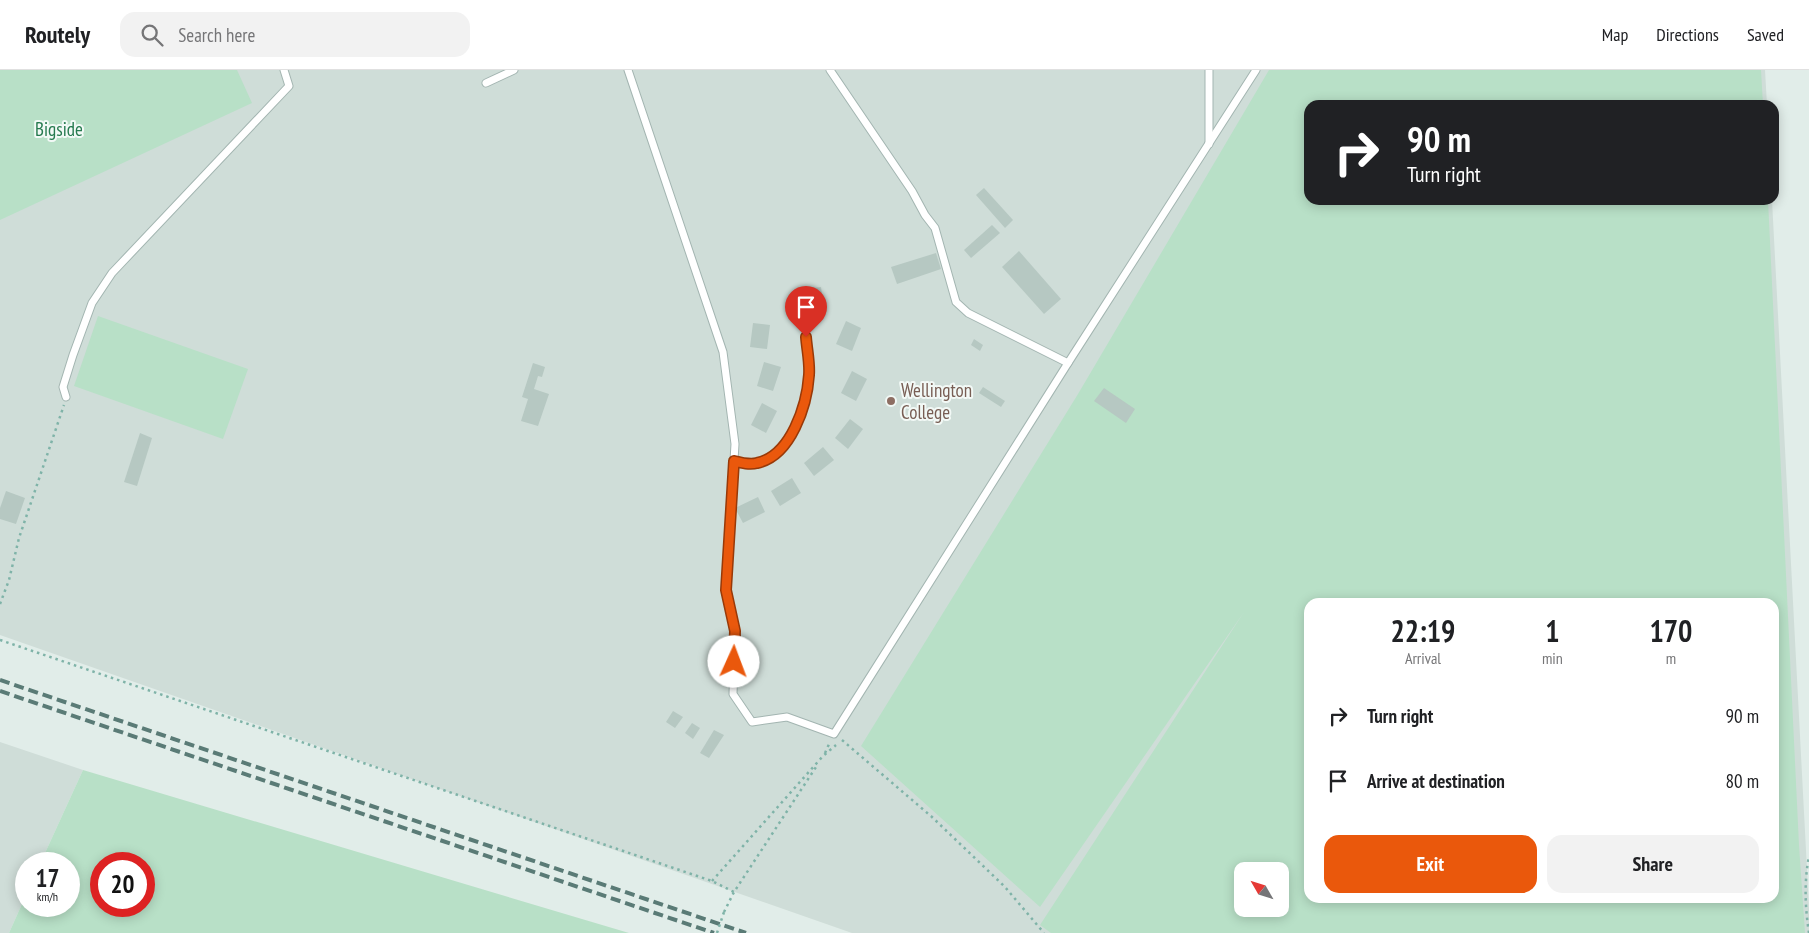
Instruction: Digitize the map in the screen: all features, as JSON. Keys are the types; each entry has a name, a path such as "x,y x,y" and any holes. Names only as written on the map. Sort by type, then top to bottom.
{"lane":[{"path":"66,398 63,387 73,355 92,303 112,272 289,86 284,70"},
{"path":"486,83 514,70"},
{"path":"628,70 723,352 735,444 726,590 735,631 733,694 752,722 787,718 834,734 1068,363 1256,70"},
{"path":"830,70 935,228 956,302 968,312 1068,363"},
{"path":"1209,70 1209,144"},
{"path":"734,461 749,464 759,463 774,454 788,441 798,422 806,398 809,374 806,337"}],"path":[{"path":"0,604 9,580 19,538 66,398"},
{"path":"0,640 712,880 734,892"},
{"path":"717,933 724,912 734,892 823,756 834,734"},
{"path":"712,880 823,756 842,739 932,817 1005,887 1044,933"},
{"path":"1809,856 1807,875 1809,933"}],"shaded area":[{"name":"Wellington College","path":"0,70 1765,70 1767,100 1304,100 1304,205 1772,205 1809,933 852,933 0,635"},
{"path":"0,742 83,770 45,852 15,852 16,917 9,933 0,933"}],"green space":[{"name":"Bigside","path":"0,70 237,70 252,103 0,220"},
{"path":"1269,70 1761,70 1763,100 1304,100 1304,205 1768,205 1799,845 1805,933 1051,933 1040,925 1244,612 1040,907 861,746 1078,394"},
{"path":"98,316 248,369 223,439 74,386"},
{"path":"83,770 629,933 9,933 16,917 80,917 80,852 45,852"}],"building":[{"path":"984,188 1013,220 1005,228 976,195"},
{"path":"992,225 1000,233 971,258 964,250"},
{"path":"1019,251 1061,299 1044,314 1002,267"},
{"path":"936,253 941,269 897,284 891,267"},
{"path":"821,287 824,312 807,314 804,289"},
{"path":"846,321 861,328 852,351 836,344"},
{"path":"753,323 770,325 767,349 750,347"},
{"path":"974,339 983,345 980,351 971,345"},
{"path":"764,362 781,367 773,391 757,386"},
{"path":"533,363 545,367 542,377 538,376 534,389 549,394 538,426 521,421 528,399 522,397"},
{"path":"852,371 867,379 856,401 841,393"},
{"path":"983,387 1005,401 1001,407 979,393"},
{"path":"1104,388 1135,409 1126,423 1094,401"},
{"path":"762,403 777,411 766,433 751,425"},
{"path":"850,419 863,429 848,449 835,438"},
{"path":"140,433 152,438 137,486 124,482"},
{"path":"823,447 834,460 814,476 804,463"},
{"path":"792,478 801,493 780,506 771,491"},
{"path":"6,491 25,498 16,524 0,519 0,508"},
{"path":"758,497 765,512 743,523 735,508"},
{"path":"673,711 683,717 675,728 666,722"},
{"path":"692,723 700,728 693,739 685,733"},
{"path":"714,730 724,735 709,758 700,753"}],"railway":[{"path":"0,680 746,933"},
{"path":"0,691 714,933"}],"place":[{"name":"Wellington College","path":"891,401"}],"route":[{"path":"734,662 735,631 726,590 734,461 749,464 759,463 769,458 788,441 798,422 806,398 809,374 806,337"}]}
